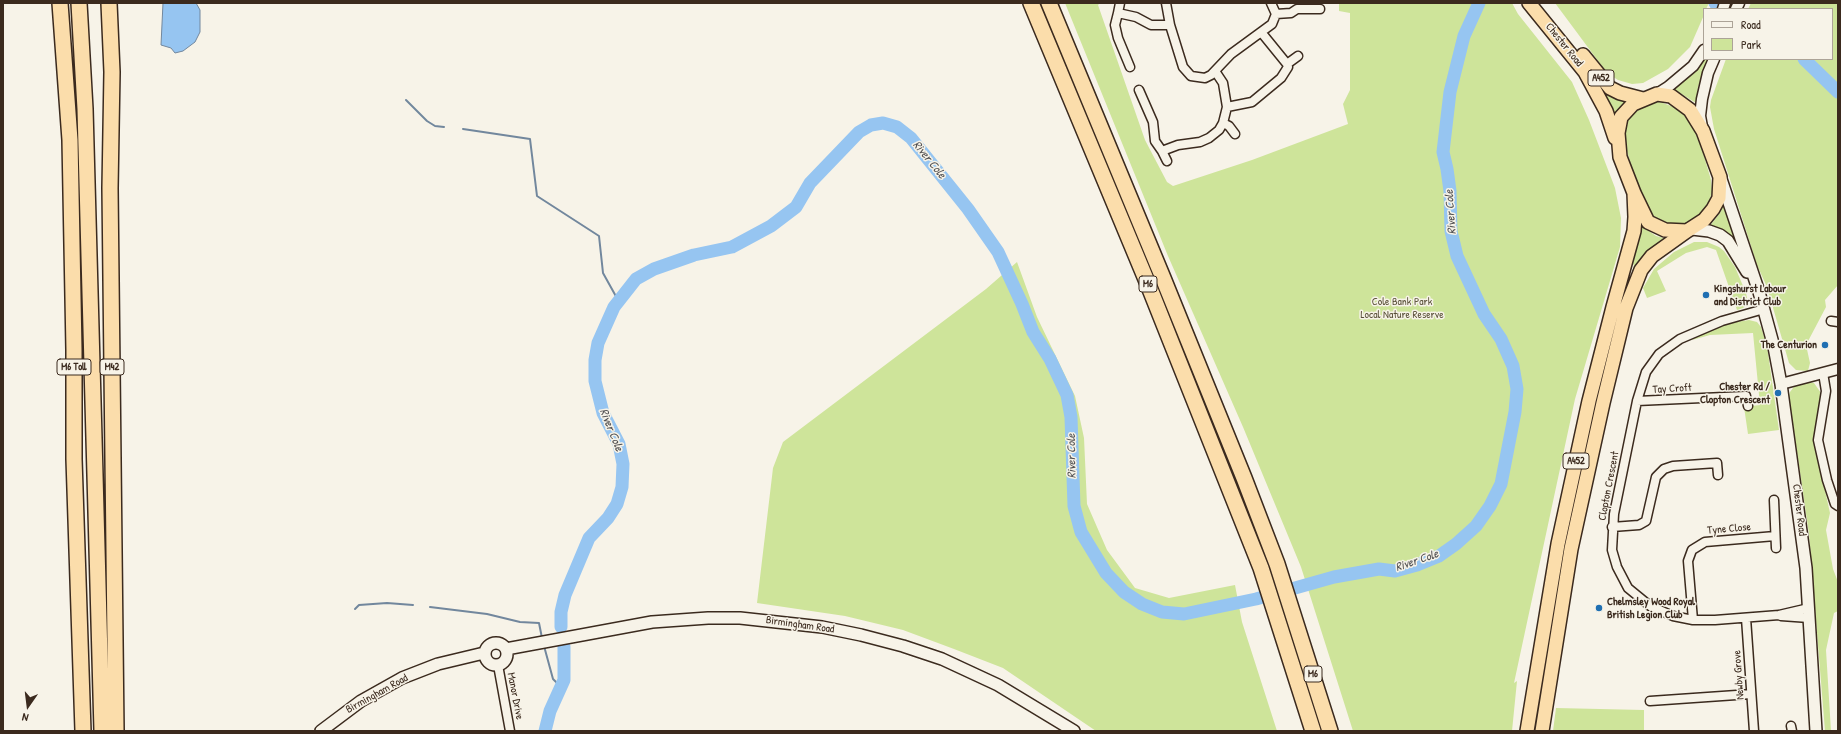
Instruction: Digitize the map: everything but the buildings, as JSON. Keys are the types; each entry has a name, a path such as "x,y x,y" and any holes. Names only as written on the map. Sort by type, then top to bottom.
{"highway":[{"name":"M6 Toll","path":"60,3 70,140 74,350 74,467 83,731"},
{"name":"M6 Toll","path":"79,3 86,109 87,226 102,731"},
{"name":"M42","path":"109,3 112,72 110,188 116,731"},
{"name":"M6","path":"1031,3 1148,284 1261,568 1313,731"},
{"name":"M6","path":"1049,3 1166,285 1277,564 1330,731"},
{"name":"Chester Road","path":"1529,3 1585,72 1606,111 1620,157"},
{"name":"Chester Road","path":"1541,3 1610,88 1620,93 1643,99"},
{"name":"A452","path":"1542,731 1571,549 1603,403 1626,308 1641,270 1652,256 1690,230 1704,220 1713,209 1718,198 1720,176 1703,131 1690,110 1671,96 1657,94 1633,104 1621,117 1618,133 1620,157 1634,194 1648,222 1665,230 1690,230"},
{"name":"A452","path":"1527,731 1560,536 1589,401 1634,231 1636,217 1634,194"}],"main road":[{"name":"Chester Road","path":"1720,176 1764,309 1781,384 1802,535 1809,613 1816,731"},
{"name":"Chester Road","path":"1690,230 1709,231 1720,235 1728,241 1759,292"},
{"name":"Birmingham Road","path":"506,649 593,631 652,622 708,618 734,618 783,622 861,635 903,646 960,667 998,685 1074,731"},
{"path":"491,644 499,644 506,649 506,658 498,665 488,662 484,653 491,644"},
{"name":"Birmingham Road","path":"320,731 361,700 402,678 438,664 484,653"}],"street":[{"path":"1120,3 1115,26 1118,38 1130,67"},
{"path":"1166,3 1170,24 1183,67 1187,74 1195,78 1205,78 1215,71 1231,54 1272,24 1276,14 1272,3"},
{"path":"1276,14 1291,13 1297,9 1320,9"},
{"path":"1118,13 1136,17 1151,25 1158,26 1170,24"},
{"path":"1227,107 1252,102 1281,78 1288,67 1261,32"},
{"path":"1657,94 1684,74 1703,51"},
{"path":"1287,64 1298,56"},
{"path":"1703,131 1700,116 1702,99 1708,73 1714,60"},
{"path":"1162,152 1178,145 1200,142 1209,138 1219,130 1224,123 1227,107 1223,84 1215,71"},
{"path":"1139,90 1153,122 1155,141 1167,161"},
{"path":"1224,123 1236,134"},
{"name":"Clopton Crescent","path":"1764,309 1696,331 1668,346 1659,354 1646,372 1637,400 1612,527 1612,550 1617,567 1628,588 1659,611 1693,620 1779,615 1797,618 1809,613"},
{"path":"1781,384 1838,369"},
{"path":"1823,373 1826,391 1818,440 1827,480 1835,504 1838,506"},
{"name":"Tay Croft","path":"1637,400 1746,396 1748,406"},
{"path":"1612,527 1639,525 1646,521 1656,477 1664,469 1673,466 1717,463 1718,475"},
{"path":"1774,500 1776,548"},
{"name":"Tyne Close","path":"1693,620 1688,561 1689,554 1692,550 1697,545 1705,542 1775,536"},
{"name":"Newby Grove","path":"1746,618 1754,731"},
{"name":"Manor Drive","path":"498,665 510,731"},
{"path":"1650,702 1751,694"}],"green space":[{"name":"Cole Bank Park Local Nature Reserve","path":"1065,3 1100,3 1098,5 1145,140 1167,182 1173,186 1252,160 1348,124 1343,104 1350,90 1350,13 1339,11 1339,3 1512,3 1518,14 1572,82 1589,120 1615,188 1621,218 1620,247 1575,399 1514,683 1517,681 1512,731 1353,731 1301,567 1243,427 1168,256"},
{"path":"1555,3 1709,3 1706,8 1703,8 1703,17 1690,47 1668,69 1643,83 1632,84 1618,80 1607,73"},
{"path":"1751,3 1838,3 1838,85 1814,60 1833,60 1833,8 1748,8"},
{"path":"1570,46 1629,100 1620,107 1614,117"},
{"path":"1703,59 1708,60 1698,87 1696,103 1680,93 1669,90 1690,74"},
{"path":"1726,60 1798,60 1838,98 1838,285 1825,300 1826,307 1806,345 1810,363 1808,371 1796,370 1789,363 1767,287 1757,265 1714,129 1710,107 1711,100"},
{"path":"1660,102 1682,110 1690,120 1702,149 1711,180 1712,192 1708,205 1700,216 1692,222 1683,225 1664,224 1647,212 1624,141 1628,121 1633,114 1648,103"},
{"path":"1724,203 1738,244 1731,238 1709,227 1720,213"},
{"path":"1639,224 1656,236 1667,239 1642,260 1629,282 1634,265 1631,263"},
{"path":"1694,242 1707,242 1724,251 1735,267 1746,293 1748,303 1743,308 1737,310 1716,250 1707,247 1686,253 1657,271 1666,291 1647,298 1643,288 1654,269 1674,252"},
{"path":"1017,262 1037,317 1075,396 1084,438 1087,504 1107,550 1135,588 1169,598 1235,585 1242,622 1277,731 1096,731 1003,668 954,649 903,630 845,616 757,603 773,468 783,442 986,289"},
{"path":"1749,320 1757,322 1761,327 1767,346 1779,430 1748,434 1744,407 1760,405 1753,333 1710,335 1692,340 1699,333 1736,322"},
{"path":"1807,382 1814,383 1821,393 1814,440 1830,513 1826,530 1833,569 1838,582 1838,611 1834,613 1826,650 1831,731 1825,731 1809,534 1789,397 1790,392 1796,384"},
{"path":"1556,708 1644,710 1644,731 1553,731"}],"water":[{"path":"163,3 196,3 200,10 200,32 195,42 183,51 175,53 171,48 161,45"}],"waterway":[{"name":"River Cole","path":"561,627 561,612 565,595 589,538 608,518 617,504 622,487 623,464 619,444 603,413 595,381 595,360 598,343 614,307 636,279 654,269 694,255 732,247 771,226 796,207 810,183 859,132 871,125 883,123 897,127 911,138 968,209 998,252 1033,332 1050,359 1067,395 1071,417 1074,506 1081,532 1106,573 1124,592 1142,604 1162,612 1184,614 1256,599 1334,577 1379,569 1395,571 1417,565 1439,556 1456,544 1476,526 1490,506 1501,484 1515,412 1517,389 1513,366 1501,339 1484,314 1457,256 1451,231 1450,191 1443,152 1450,92 1464,36 1479,3"},
{"name":"River Cole","path":"1715,3 1727,8"},
{"name":"River Cole","path":"1805,60 1838,92"},
{"path":"406,100 427,121 435,126 444,127"},
{"path":"463,129 530,139 537,196 599,236 603,273 618,300"},
{"path":"355,609 359,605 387,603 413,605"},
{"path":"430,607 487,614 520,622 539,623 542,638"},
{"path":"544,646 553,679 561,687"},
{"name":"River Cole","path":"545,731 550,711 564,680 564,647"}],"place":[{"name":"Kingshurst Labour and District Club","path":"1706,295"},
{"name":"The Centurion","path":"1825,345"},
{"name":"Chester Rd / Clopton Crescent","path":"1778,393"},
{"name":"Chelmsley Wood Royal British Legion Club","path":"1599,608"}]}
